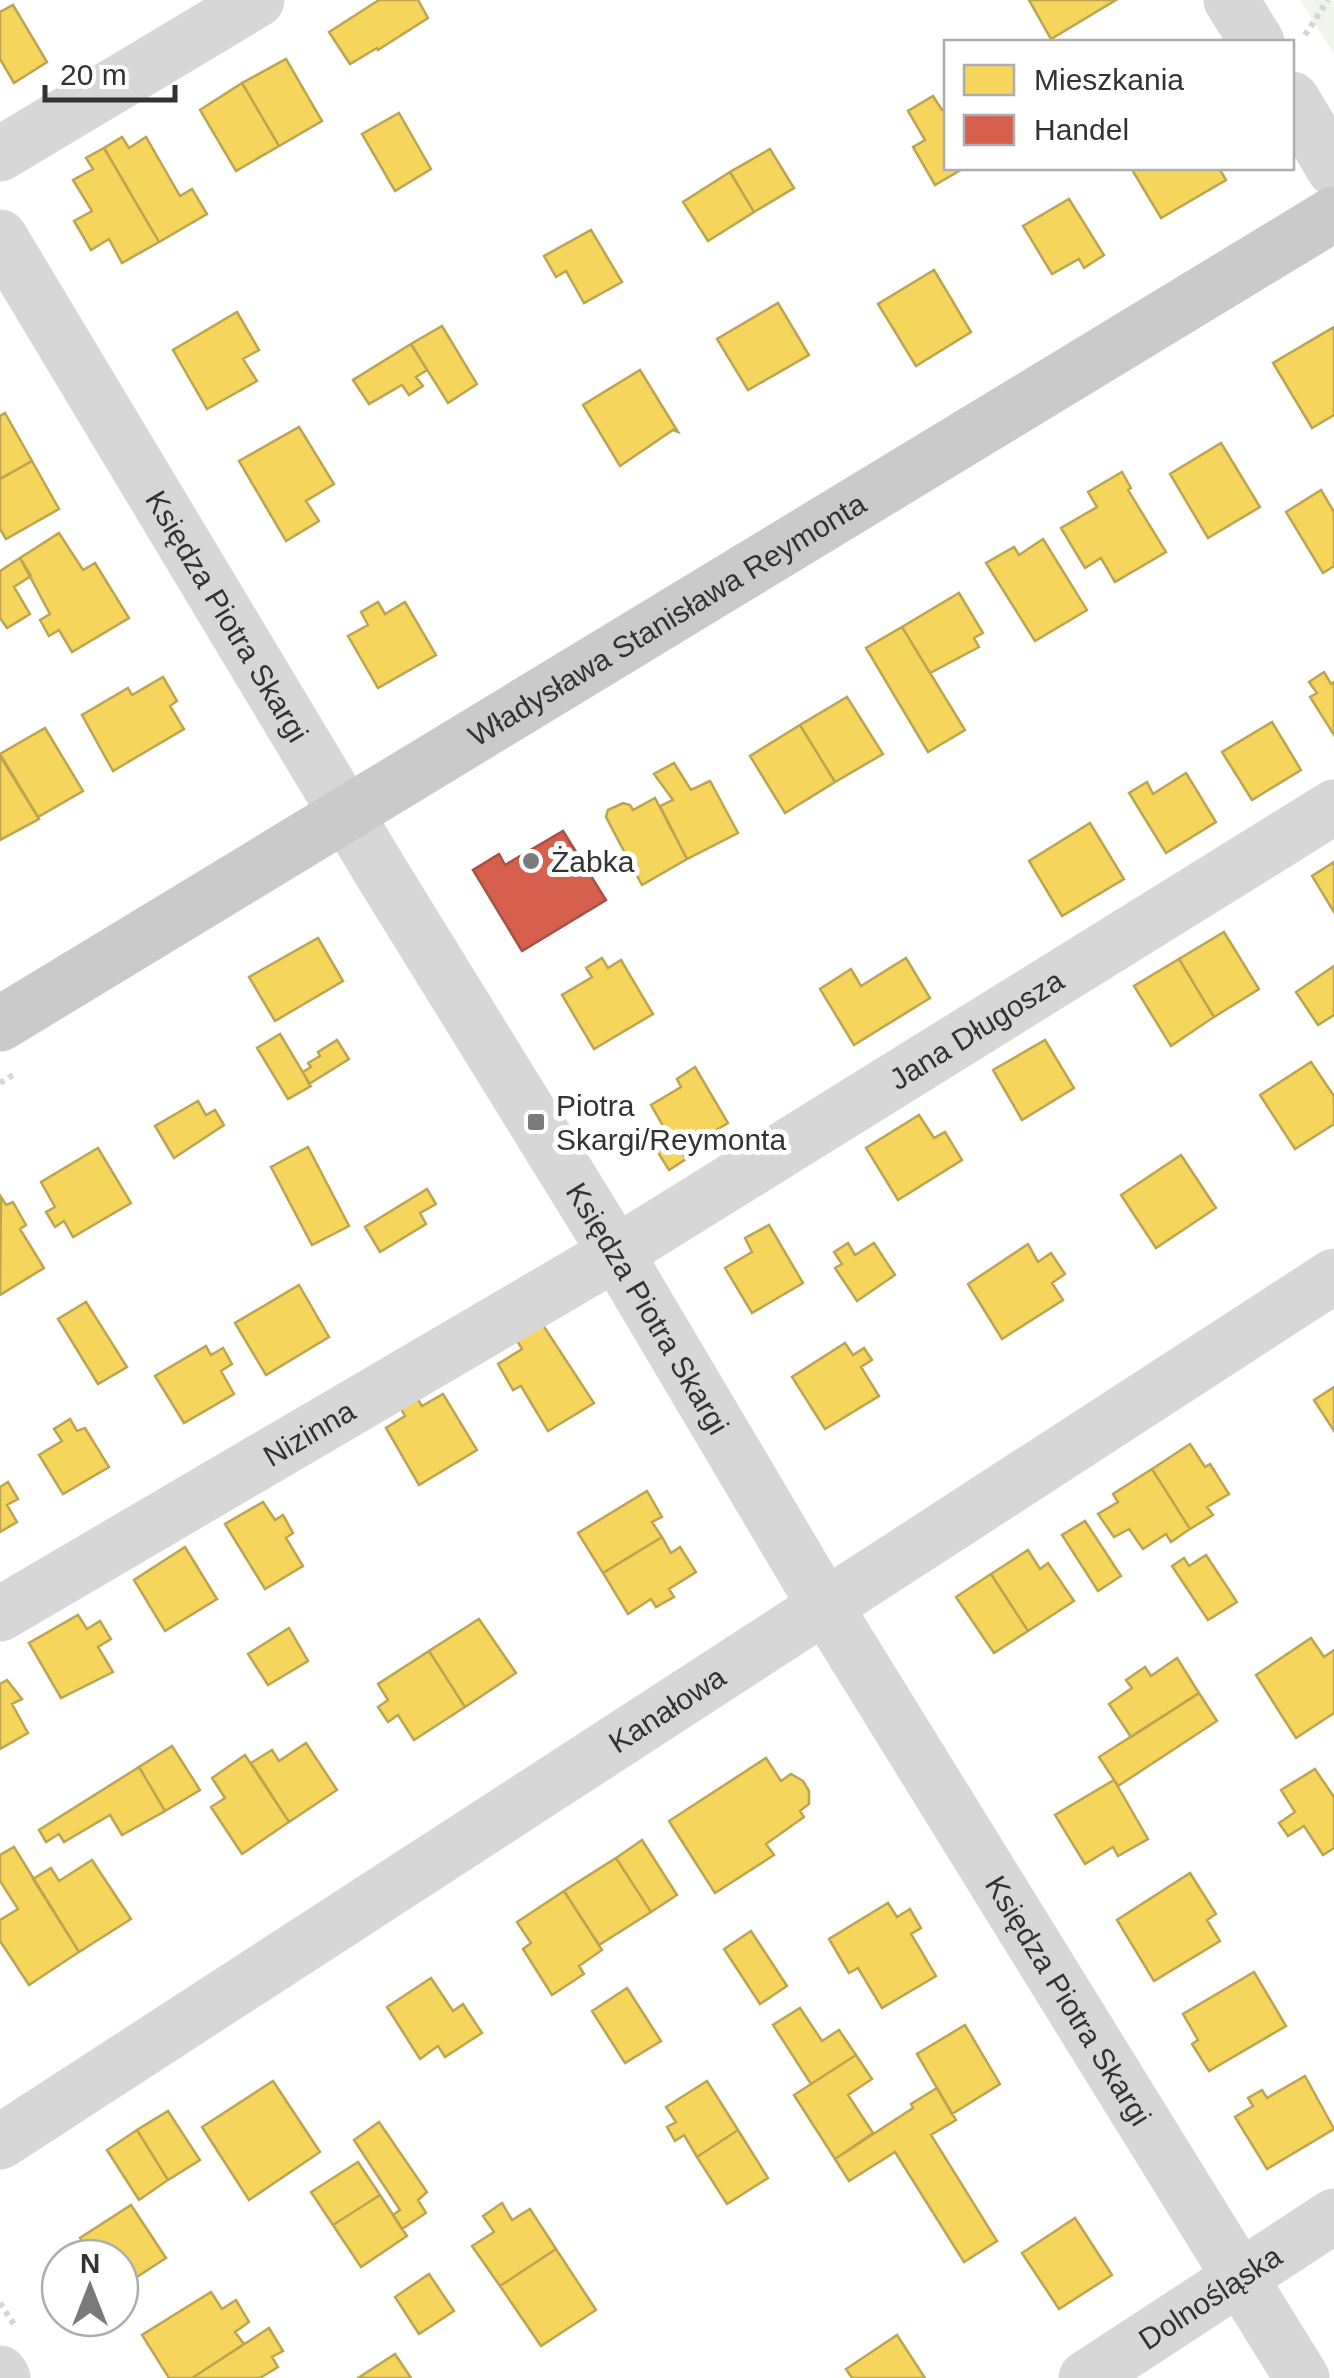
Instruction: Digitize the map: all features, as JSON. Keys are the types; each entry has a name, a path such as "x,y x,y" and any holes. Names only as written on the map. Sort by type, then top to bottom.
{"main road":[{"name":"Władysława Stanisława Reymonta","path":"0,1024 1334,214"}],"street":[{"path":"0,154 257,0"},
{"path":"1231,0 1281,39"},
{"path":"1294,102 1334,169"},
{"name":"Księdza Piotra Skargi","path":"0,236 345,813 616,1253 825,1606 1302,2378"},
{"name":"Jana Długosza","path":"616,1253 1334,807"},
{"name":"Nizinna","path":"0,1614 616,1253"},
{"name":"Kanałowa","path":"0,2142 1334,1276"},
{"name":"Dolnośląska","path":"1086,2378 1334,2216"}],"path":[{"path":"1281,39 1328,0"}],"shaded area":[{"path":"1300,0 1334,0 1334,54"}],"building: Mieszkania":[{"path":"379,0 418,0 428,18 350,64 329,32"},
{"path":"1029,0 1116,0 1051,39"},
{"path":"13,5 47,62 14,83 0,59 0,12"},
{"path":"286,59 322,121 279,146 242,83"},
{"path":"242,83 279,146 236,171 200,110"},
{"path":"933,96 944,109 944,170 961,170 935,185 913,147 925,140 908,111"},
{"path":"399,113 431,169 395,191 362,134"},
{"path":"122,137 129,148 146,137 180,196 192,189 207,214 159,242 104,148"},
{"path":"104,148 159,242 122,263 109,239 91,250 74,221 92,211 73,180 93,169 86,158"},
{"path":"770,149 794,188 754,212 730,172"},
{"path":"1132,170 1220,170 1226,180 1161,218"},
{"path":"730,172 754,212 708,241 683,202"},
{"path":"1069,199 1104,255 1084,268 1079,259 1052,274 1023,226"},
{"path":"591,230 622,282 584,303 566,271 556,277 544,256"},
{"path":"934,270 971,332 916,366 878,304"},
{"path":"778,303 809,355 748,390 717,339"},
{"path":"237,312 259,350 243,359 257,381 207,409 173,350"},
{"path":"442,326 477,384 448,403 411,344"},
{"path":"1334,327 1334,415 1312,428 1273,363"},
{"path":"411,344 427,370 416,377 423,386 409,395 402,385 369,404 353,380"},
{"path":"640,370 678,432 673,430 620,466 583,405"},
{"path":"5,413 32,461 0,479 0,416"},
{"path":"299,427 334,484 306,501 319,521 286,541 239,461"},
{"path":"1221,443 1260,507 1208,538 1170,474"},
{"path":"32,461 59,509 6,539 0,529 0,479"},
{"path":"1122,472 1131,488 1128,490 1166,552 1115,582 1101,558 1085,568 1061,528 1097,507 1088,492"},
{"path":"1321,490 1334,512 1334,566 1323,573 1286,512"},
{"path":"59,533 83,570 95,563 129,618 72,652 59,630 49,636 40,620 50,614 20,558"},
{"path":"1043,539 1087,610 1035,641 986,563 1014,547 1019,555"},
{"path":"20,558 31,576 14,587 30,614 7,628 0,618 0,571"},
{"path":"959,593 983,633 974,638 979,647 930,673 902,627"},
{"path":"378,602 385,614 405,602 436,655 378,688 348,636 368,625 361,612"},
{"path":"902,627 965,730 928,752 866,648"},
{"path":"1324,672 1331,684 1334,682 1334,735 1310,697 1317,693 1309,682"},
{"path":"163,677 177,701 170,706 184,729 113,771 82,715 128,688 132,695"},
{"path":"847,697 883,754 835,782 800,725"},
{"path":"1272,722 1301,770 1252,800 1222,752"},
{"path":"800,725 835,782 785,813 750,756"},
{"path":"45,728 83,791 38,817 0,754"},
{"path":"0,756 39,819 0,840"},
{"path":"674,763 691,790 710,781 738,833 687,859 660,806 673,800 654,774"},
{"path":"1186,773 1216,822 1166,853 1129,793 1147,782 1153,794"},
{"path":"655,798 687,859 642,885 606,817 608,810 623,803 633,810"},
{"path":"1090,823 1124,879 1062,916 1029,861"},
{"path":"1334,862 1334,912 1312,876"},
{"path":"1224,932 1259,989 1214,1017 1179,959"},
{"path":"318,938 343,981 275,1021 249,977"},
{"path":"602,958 608,968 621,960 653,1014 594,1049 562,995 592,977 586,968"},
{"path":"906,958 930,998 854,1045 820,989 851,969 861,986"},
{"path":"1179,959 1214,1017 1171,1046 1134,986"},
{"path":"1334,966 1334,1015 1318,1025 1296,992"},
{"path":"280,1034 311,1086 288,1099 257,1048"},
{"path":"337,1040 349,1059 309,1084 303,1072 311,1067 308,1063"},
{"path":"1045,1040 1074,1088 1022,1120 993,1070"},
{"path":"1311,1062 1334,1096 1334,1124 1295,1149 1260,1095"},
{"path":"695,1067 728,1123 681,1151 686,1159 669,1170 647,1135 663,1126 651,1105 681,1087 677,1079"},
{"path":"198,1101 206,1115 215,1110 224,1125 174,1158 155,1126"},
{"path":"919,1115 934,1138 945,1132 962,1160 898,1200 866,1148"},
{"path":"308,1147 349,1226 312,1245 271,1167"},
{"path":"98,1148 131,1203 73,1237 64,1221 55,1227 46,1212 55,1207 41,1182"},
{"path":"1181,1155 1216,1208 1156,1248 1121,1195"},
{"path":"427,1189 436,1204 420,1213 426,1224 380,1252 365,1227"},
{"path":"1,1197 6,1205 13,1202 26,1225 20,1229 44,1268 0,1295"},
{"path":"769,1225 803,1283 752,1313 725,1268 752,1252 745,1238"},
{"path":"848,1243 855,1255 874,1243 895,1275 857,1301 835,1268 842,1264 834,1252"},
{"path":"1028,1244 1038,1262 1051,1253 1065,1274 1052,1283 1063,1300 1002,1339 968,1284"},
{"path":"299,1285 329,1337 266,1375 235,1323"},
{"path":"86,1302 127,1367 98,1384 58,1319"},
{"path":"537,1316 594,1403 548,1431 521,1386 513,1390 498,1364 522,1349 512,1332"},
{"path":"845,1343 853,1355 864,1348 872,1360 861,1367 879,1396 825,1429 792,1377"},
{"path":"206,1346 211,1355 223,1348 232,1364 221,1371 234,1394 184,1423 155,1376"},
{"path":"1334,1387 1334,1431 1314,1400"},
{"path":"443,1394 477,1450 419,1485 386,1428 405,1416 400,1407 417,1398 422,1406"},
{"path":"70,1419 77,1431 85,1428 109,1467 63,1494 39,1455 62,1441 54,1429"},
{"path":"1190,1444 1205,1467 1210,1464 1229,1494 1207,1507 1213,1515 1190,1529 1152,1469"},
{"path":"1152,1469 1190,1529 1171,1542 1166,1534 1143,1549 1129,1529 1114,1537 1098,1514 1118,1502 1113,1494"},
{"path":"8,1482 18,1499 7,1505 17,1522 0,1532 0,1487"},
{"path":"647,1491 662,1517 652,1522 662,1537 603,1573 578,1533"},
{"path":"263,1502 275,1520 283,1515 293,1533 286,1538 303,1566 265,1589 225,1524"},
{"path":"1085,1521 1121,1576 1098,1591 1062,1535"},
{"path":"662,1537 671,1553 680,1547 696,1572 669,1589 674,1597 656,1607 651,1599 628,1614 603,1573"},
{"path":"185,1547 217,1599 165,1631 134,1580"},
{"path":"1028,1550 1040,1569 1048,1563 1074,1601 1028,1631 991,1574"},
{"path":"1206,1555 1237,1602 1208,1620 1172,1566 1184,1558 1189,1566"},
{"path":"991,1574 1028,1631 994,1653 956,1597"},
{"path":"78,1615 87,1629 100,1621 111,1639 98,1647 113,1672 61,1698 29,1643"},
{"path":"479,1619 516,1673 465,1707 429,1651"},
{"path":"289,1628 308,1661 268,1685 248,1654"},
{"path":"1311,1638 1324,1657 1334,1650 1334,1713 1296,1738 1256,1675"},
{"path":"429,1651 465,1707 414,1740 398,1715 388,1722 378,1707 388,1700 378,1684"},
{"path":"1177,1658 1199,1693 1131,1737 1109,1704 1132,1688 1126,1680 1145,1667 1151,1676"},
{"path":"7,1680 22,1699 12,1704 28,1733 0,1749 0,1684"},
{"path":"1199,1693 1217,1721 1118,1786 1099,1757"},
{"path":"306,1743 337,1790 289,1822 251,1763 272,1750 279,1761"},
{"path":"172,1746 200,1790 165,1811 139,1767"},
{"path":"245,1755 289,1822 242,1854 211,1807 225,1798 212,1778"},
{"path":"766,1758 781,1781 791,1774 803,1781 809,1791 809,1804 800,1811 804,1817 766,1844 774,1855 715,1893 669,1821"},
{"path":"139,1767 165,1811 122,1835 110,1815 64,1842 59,1834 46,1842 39,1830"},
{"path":"1315,1769 1334,1797 1334,1848 1323,1855 1304,1826 1288,1836 1279,1823 1295,1812 1281,1790"},
{"path":"1114,1780 1148,1839 1118,1856 1113,1847 1085,1864 1055,1815"},
{"path":"642,1840 677,1895 651,1912 616,1858"},
{"path":"14,1847 79,1952 29,1985 0,1941 0,1920 18,1909 0,1881 0,1855"},
{"path":"616,1858 651,1912 599,1945 564,1891"},
{"path":"92,1860 131,1919 79,1952 33,1879 51,1868 59,1881"},
{"path":"1190,1873 1216,1914 1207,1920 1220,1941 1154,1981 1117,1920"},
{"path":"564,1891 602,1950 579,1966 584,1974 552,1995 523,1949 531,1943 517,1922"},
{"path":"888,1903 897,1917 910,1909 921,1928 911,1934 936,1976 882,2008 858,1968 849,1973 829,1939"},
{"path":"751,1931 787,1986 760,2004 724,1949"},
{"path":"1254,1972 1286,2026 1209,2071 1192,2044 1198,2040 1183,2014"},
{"path":"431,1978 453,2011 463,2004 482,2033 445,2057 438,2046 420,2059 387,2007"},
{"path":"627,1988 661,2041 625,2063 592,2011"},
{"path":"800,2008 822,2041 839,2030 856,2055 811,2084 773,2025"},
{"path":"965,2025 1000,2084 952,2114 917,2054"},
{"path":"856,2055 872,2079 848,2095 873,2133 835,2159 794,2095"},
{"path":"1305,2076 1334,2129 1267,2169 1235,2117 1253,2106 1248,2098 1262,2090 1267,2098"},
{"path":"273,2081 320,2152 249,2200 202,2127"},
{"path":"707,2081 738,2130 697,2157 684,2135 675,2141 667,2127 676,2122 666,2107"},
{"path":"937,2088 956,2120 931,2135 997,2241 964,2262 895,2152 849,2181 835,2159"},
{"path":"168,2111 200,2160 168,2180 137,2130"},
{"path":"379,2122 427,2192 418,2200 426,2213 402,2229 393,2215 400,2210 354,2140"},
{"path":"137,2130 168,2180 139,2200 107,2150"},
{"path":"738,2130 768,2178 727,2204 697,2157"},
{"path":"358,2162 380,2195 333,2225 311,2192"},
{"path":"380,2195 407,2236 361,2267 333,2225"},
{"path":"502,2203 512,2220 530,2209 556,2249 500,2286 472,2246 494,2232 483,2216"},
{"path":"131,2205 166,2258 140,2275 140,2238 80,2238"},
{"path":"1075,2218 1112,2275 1059,2309 1022,2253"},
{"path":"556,2249 596,2310 541,2346 500,2286"},
{"path":"429,2274 454,2311 419,2334 395,2297"},
{"path":"211,2292 222,2309 236,2300 249,2322 235,2332 244,2344 192,2378 169,2378 142,2335"},
{"path":"269,2328 283,2351 272,2357 278,2367 260,2378 192,2378"},
{"path":"897,2335 925,2378 852,2378 846,2369"},
{"path":"395,2354 411,2378 358,2378"}],"building: Handel":[{"path":"563,831 606,900 522,951 473,870 499,854 505,865"}],"place":[{"name":"Żabka","path":"531,861"},
{"name":"Piotra Skargi/Reymonta","path":"536,1122"}]}
